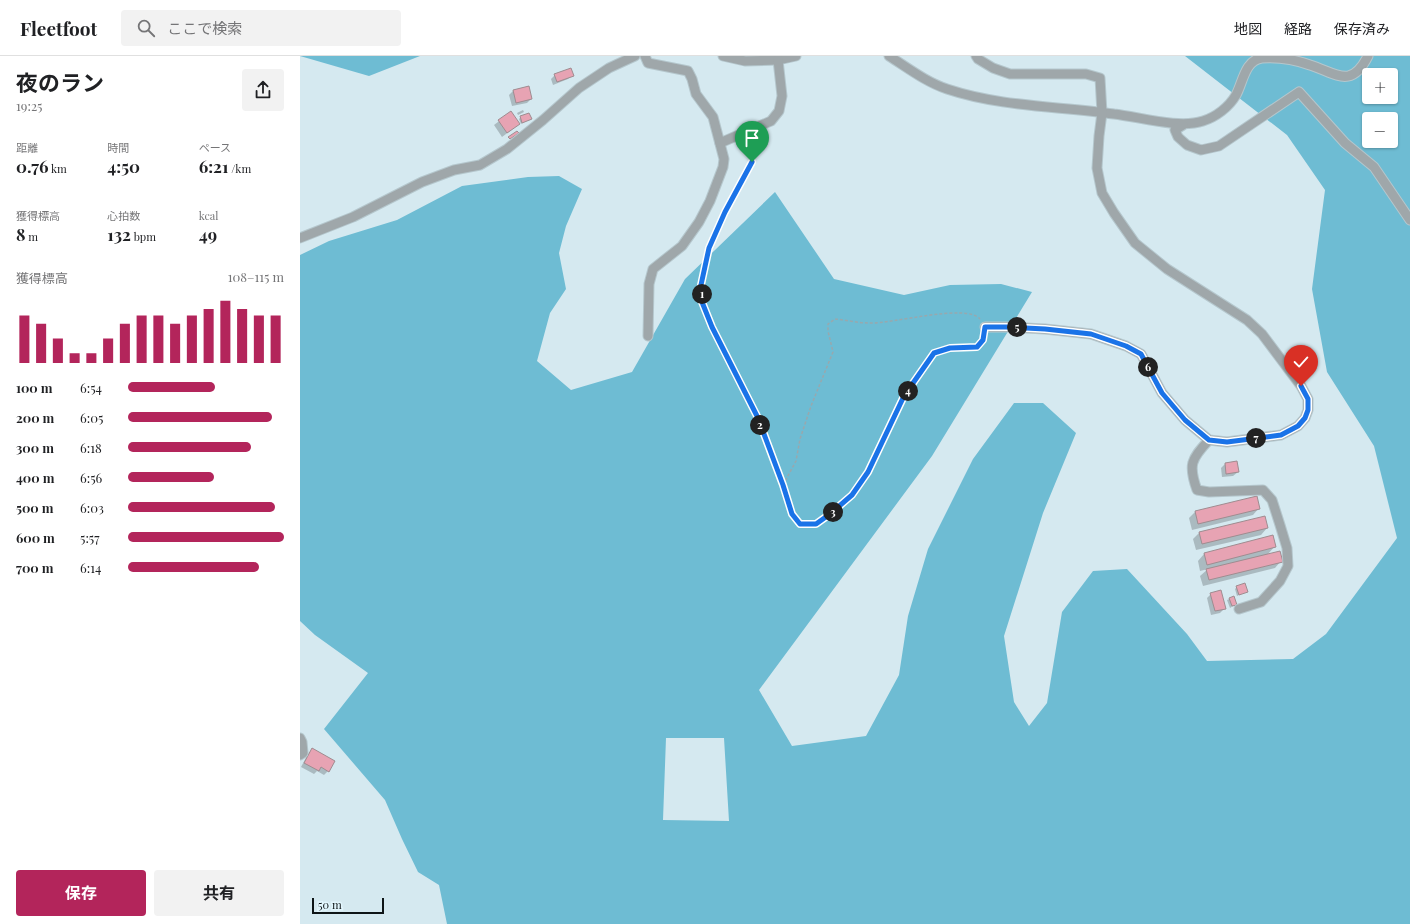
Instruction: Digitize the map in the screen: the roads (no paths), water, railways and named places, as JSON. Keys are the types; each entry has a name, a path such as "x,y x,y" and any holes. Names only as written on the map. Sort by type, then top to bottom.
{"street":[{"path":"300,238 353,217 422,182 454,170 480,165 507,149 579,88 609,68 636,56"},
{"path":"645,56 648,63 688,71 696,94 713,117 724,159 723,167 710,201 699,222 682,246 653,269 650,284 648,336"},
{"path":"723,56 745,61 778,60 796,56"},
{"path":"889,56 927,81 946,89 990,101 1102,113 1183,124 1203,121 1214,116 1225,108 1235,96 1250,65 1254,60 1260,58 1271,58 1296,61 1314,66 1334,75 1346,77 1359,69 1368,56"},
{"path":"976,56 978,59 993,68 1010,74 1086,74 1100,78 1102,113 1097,168 1102,193 1134,244 1167,269 1247,320 1267,341 1301,386 1308,399 1308,410 1305,418 1298,426 1281,435 1227,442 1209,440 1185,420 1162,393 1141,354 1126,346 1091,334 1045,329 985,327"},
{"path":"720,143 771,121 779,111 782,96 778,60"},
{"path":"1183,124 1175,130 1178,137 1186,145 1201,150 1219,146 1299,92 1345,144 1374,167 1410,220"},
{"path":"1209,440 1197,453 1192,465 1192,477 1197,490 1209,492 1263,490 1272,500 1287,548 1288,566 1280,581 1261,602 1239,609"},
{"path":"300,738 303,753 300,756"}]}
